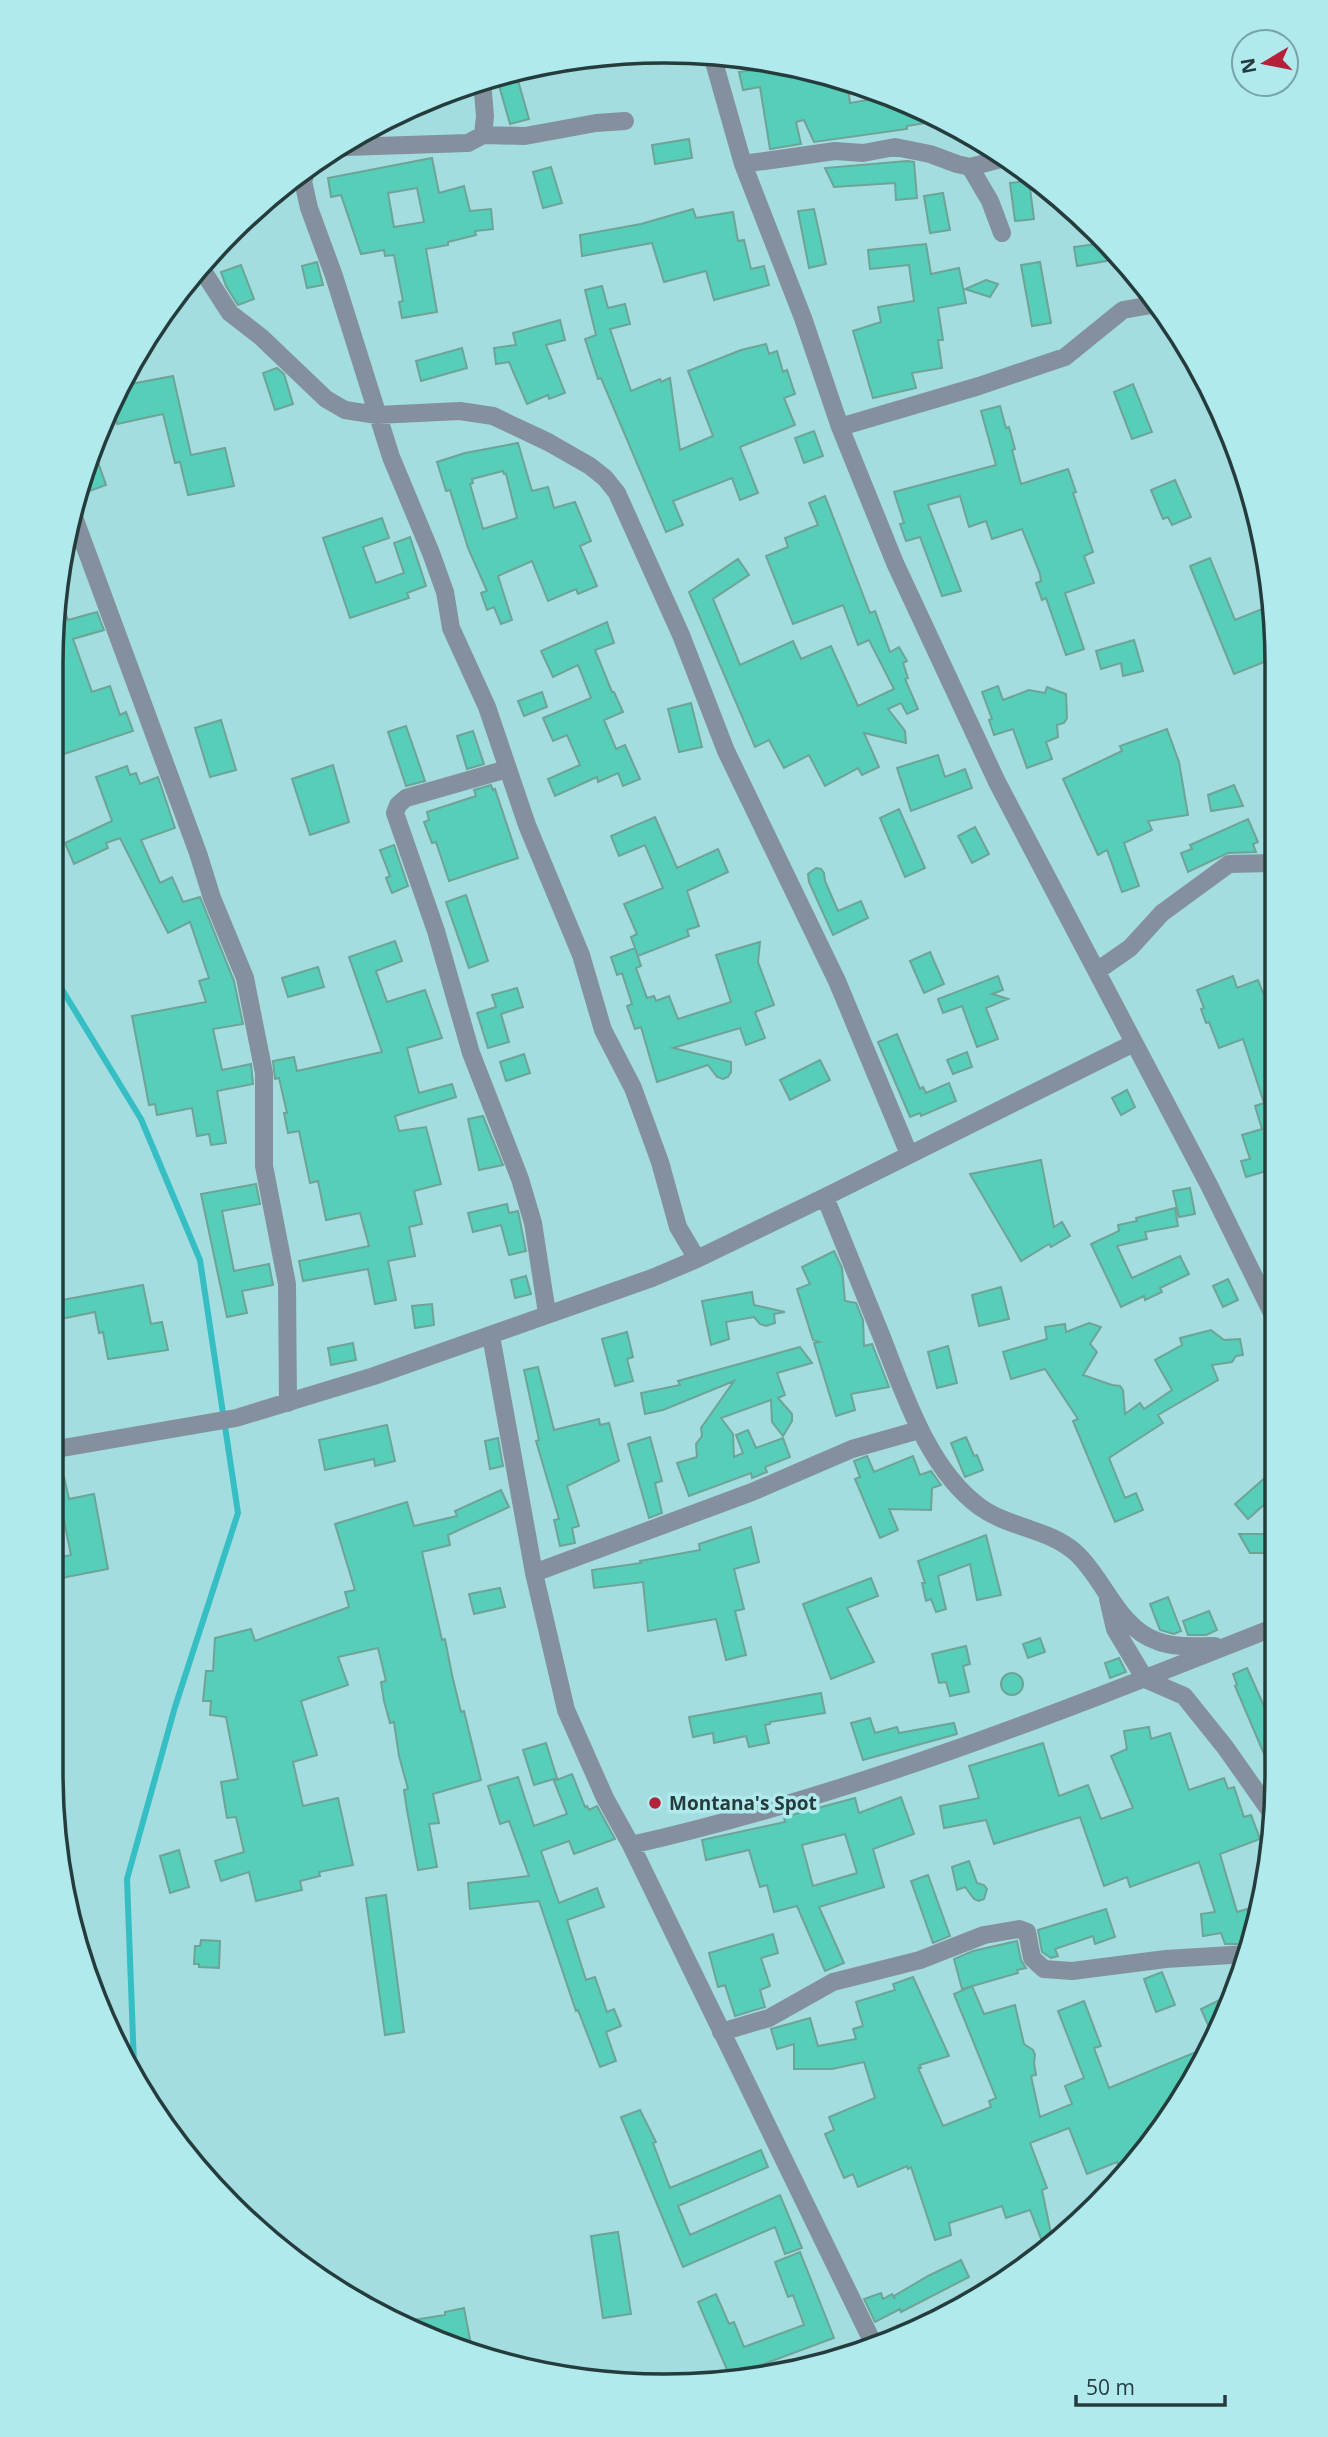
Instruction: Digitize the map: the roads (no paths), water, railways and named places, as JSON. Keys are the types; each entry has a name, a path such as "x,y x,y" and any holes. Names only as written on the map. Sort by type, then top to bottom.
{"street":[{"path":"715,65 743,164 803,318 840,427 895,563 996,782 1209,1185 1265,1299"},
{"path":"482,91 485,116 483,135"},
{"path":"360,147 468,143 483,135 525,136 596,123 625,121"},
{"path":"743,164 835,151 863,153 895,147 930,154 970,167 993,161"},
{"path":"970,167 990,201 1002,233"},
{"path":"303,183 309,208 334,276 391,457 445,592 451,628 486,707 527,825 581,955 603,1030 633,1088 660,1162 678,1227 697,1259"},
{"path":"205,276 230,313 261,337 326,399 345,410 377,415 460,411 492,416 548,442 606,478 617,493 681,635 726,751 836,981 909,1154"},
{"path":"840,427 979,386 1065,356 1123,310 1147,306"},
{"path":"79,530 198,853 212,898 245,978 264,1073 264,1166 287,1284 288,1403"},
{"path":"507,769 406,798 398,804 395,813 436,931 471,1054 520,1179 533,1223 547,1313"},
{"path":"1097,971 1130,948 1163,913 1229,864 1265,863"},
{"path":"63,1448 205,1424 288,1403 491,1336 547,1313 652,1278 825,1197 1134,1043"},
{"path":"825,1197 919,1430 958,1485 981,1508 1066,1544 1085,1561 1124,1616 1142,1633 1156,1641 1176,1645 1224,1646"},
{"path":"491,1336 534,1573 566,1710 605,1798 631,1845 870,2337"},
{"path":"534,1573 752,1492 852,1449 919,1430"},
{"path":"1108,1594 1115,1629 1145,1679 1184,1696 1233,1757 1264,1802"},
{"path":"631,1845 737,1818 903,1769 1145,1679 1265,1631"},
{"path":"721,2032 769,2018 833,1982 920,1960 969,1939 1007,1930 1019,1929 1027,1932 1032,1958 1044,1969 1072,1971 1166,1959 1237,1955"}],"waterway":[{"path":"63,991 141,1119 200,1260 238,1513 175,1707 127,1879 134,2055"}],"place":[{"name":"Montana's Spot","path":"655,1803"}]}
